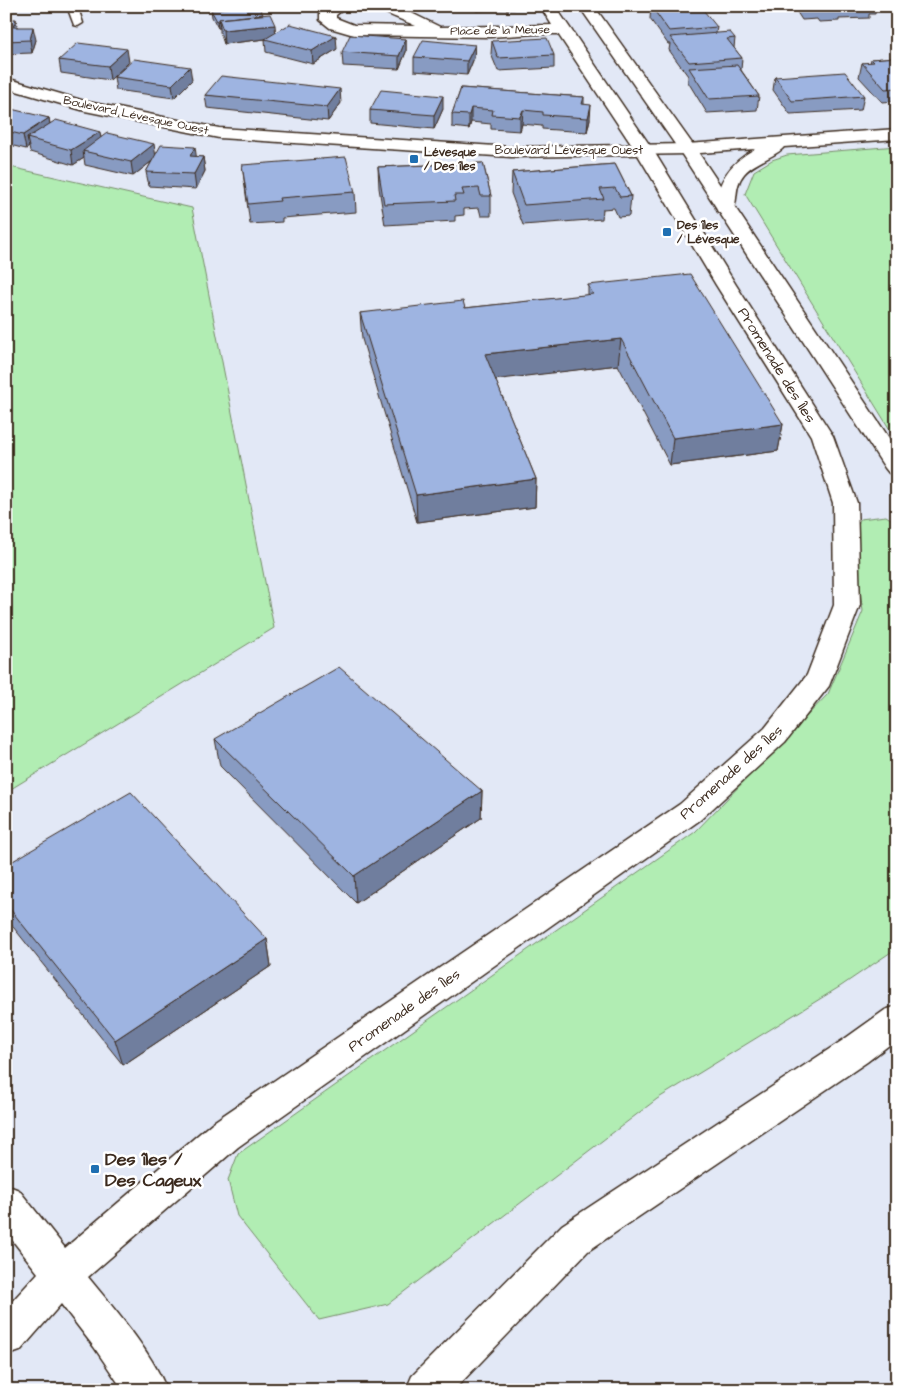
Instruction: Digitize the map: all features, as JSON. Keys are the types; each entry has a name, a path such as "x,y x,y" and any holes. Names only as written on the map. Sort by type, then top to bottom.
{"street":[{"name":"Place de la Meuse","path":"340,6 328,13 328,20 336,26 354,30 381,32 562,30"},
{"name":"Place de la Meuse","path":"381,6 397,11 437,30"},
{"name":"Promenade des Îles","path":"6,1336 62,1275 225,1135 690,812 775,735 819,679 847,605 845,503 822,436 726,285 644,150 547,6"},
{"path":"586,6 687,149 897,468"},
{"name":"Boulevard Lévesque Ouest","path":"6,83 86,106 166,124 219,132 307,140 511,152 687,149 897,134"},
{"path":"725,208 724,198 730,177 739,167 767,150 789,142"},
{"path":"426,1390 575,1238 855,1051 897,1020"},
{"path":"6,1202 108,1333 147,1390"}],"lane":[{"path":"78,24 73,9 91,6"}],"green space":[{"path":"897,146 897,441 745,194 754,171 772,160 787,155"},
{"path":"6,166 192,208 274,628 6,792"},
{"path":"886,516 897,523 897,948 841,986 657,1099 388,1304 319,1320 237,1216 228,1180 238,1154 695,832 828,694 863,611 853,545 860,519"}],"building":[{"path":"258,6 263,14 219,19 217,21 211,10"},
{"path":"651,6 700,6 717,27 669,31"},
{"path":"819,6 849,6 821,9"},
{"path":"270,14 275,25 223,30 219,19"},
{"path":"6,19 16,19 13,27 33,27 30,40 6,41"},
{"path":"290,24 336,36 312,51 265,39"},
{"path":"730,32 735,38 727,39 742,58 689,62 670,37"},
{"path":"350,35 406,39 399,56 342,52"},
{"path":"547,38 554,55 498,58 492,41"},
{"path":"423,40 475,45 467,61 414,57"},
{"path":"78,43 127,49 108,66 59,60"},
{"path":"897,57 897,88 885,89 862,63 874,62 871,59"},
{"path":"134,59 190,67 172,85 114,77"},
{"path":"737,65 759,96 709,99 689,68"},
{"path":"845,72 864,96 792,101 775,77"},
{"path":"221,76 340,89 327,107 205,95"},
{"path":"461,88 584,97 582,104 591,105 588,118 543,115 543,112 523,110 520,117 492,115 493,110 471,108 469,115 452,114"},
{"path":"381,90 443,96 434,115 370,110"},
{"path":"11,109 49,118 23,135 6,131 6,112"},
{"path":"56,120 100,132 71,150 27,138"},
{"path":"107,133 154,144 131,162 83,151"},
{"path":"161,145 195,147 190,156 203,157 194,174 146,172"},
{"path":"346,157 355,192 279,198 280,201 248,204 242,165"},
{"path":"483,163 491,196 481,196 479,188 462,189 464,195 454,195 455,201 384,204 378,167"},
{"path":"615,164 631,196 620,197 615,188 600,189 604,199 524,205 512,172"},
{"path":"690,274 783,424 673,438 621,339 485,354 536,479 416,495 360,313 463,301 465,308 593,294 588,285"},
{"path":"339,667 482,791 354,876 215,739"},
{"path":"131,792 267,939 115,1040 6,904 6,865"}],"place":[{"name":"Lévesque / Des îles","path":"414,159"},
{"name":"Des îles / Lévesque","path":"667,232"},
{"name":"Des îles / Des Cageux","path":"95,1169"}]}
